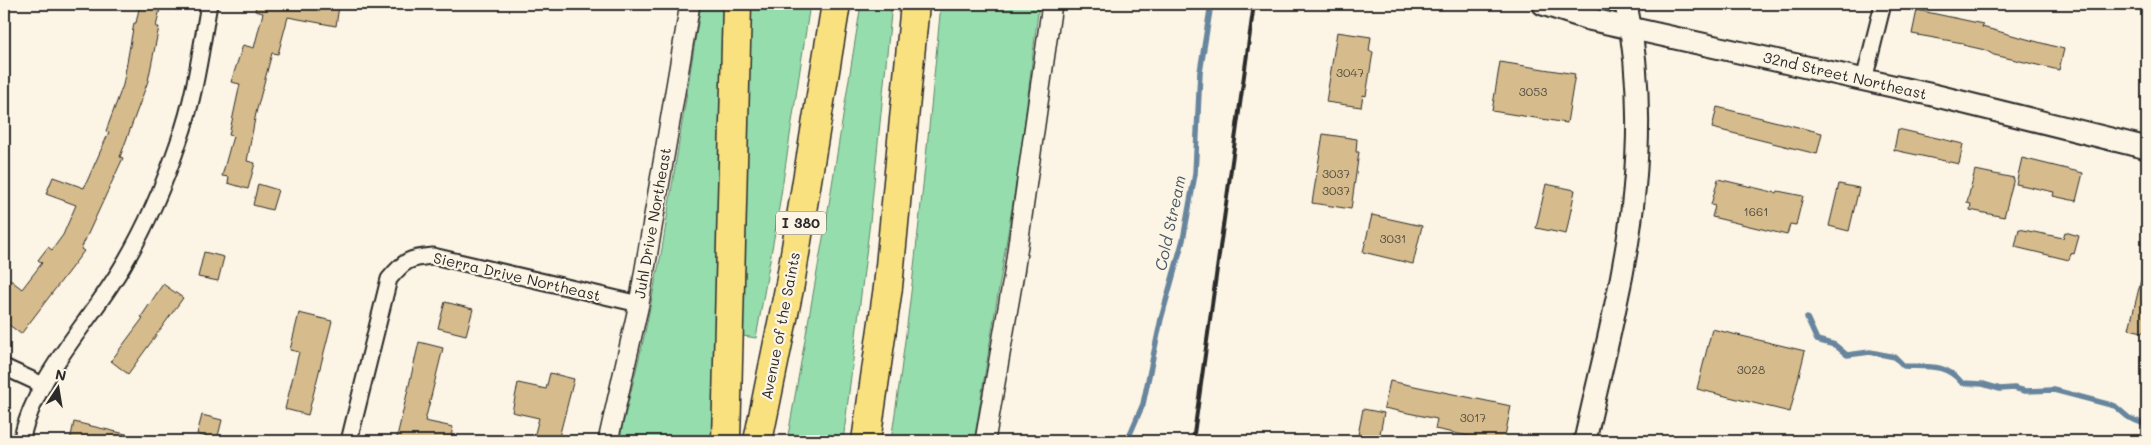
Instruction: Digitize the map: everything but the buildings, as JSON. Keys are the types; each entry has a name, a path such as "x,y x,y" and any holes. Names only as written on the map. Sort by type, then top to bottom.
{"highway":[{"path":"726,441 737,4"},
{"name":"Avenue of the Saints","path":"758,441 790,284 836,4"},
{"path":"866,441 888,287 915,4"}],"main road":[{"name":"32nd Street Northeast","path":"1543,4 1631,28 1864,80 2147,148"},
{"path":"1585,441 1616,307 1634,185 1635,58 1626,4"}],"street":[{"path":"21,441 25,423 44,385 126,261 160,191 180,140 191,99 209,4"},
{"name":"Juhl Drive Northeast","path":"608,441 639,304 690,4"},
{"path":"985,441 1014,273 1052,4"},
{"path":"1864,80 1883,4"},
{"name":"Sierra Drive Northeast","path":"350,441 389,279 400,266 413,258 433,256 639,304"},
{"path":"4,367 44,385"}],"green space":[{"path":"701,4 726,4 713,441 619,441 644,337 662,249"},
{"path":"750,4 810,4 777,221 756,338 743,336"},
{"path":"861,4 892,4 870,222 843,441 787,441 828,210"},
{"path":"941,4 1039,4 1021,153 974,441 891,441 913,278"}],"waterway":[{"name":"Cold Stream","path":"1127,441 1143,404 1161,319 1183,240 1195,174 1200,72 1211,4"},
{"path":"1807,318 1817,340 1835,345 1847,355 1870,352 1895,357 1904,366 1943,369 1962,383 1983,384 2000,389 2014,388 2025,391 2054,390 2115,406 2129,418 2147,425"}],"railway":[{"path":"1193,441 1254,4"}]}
